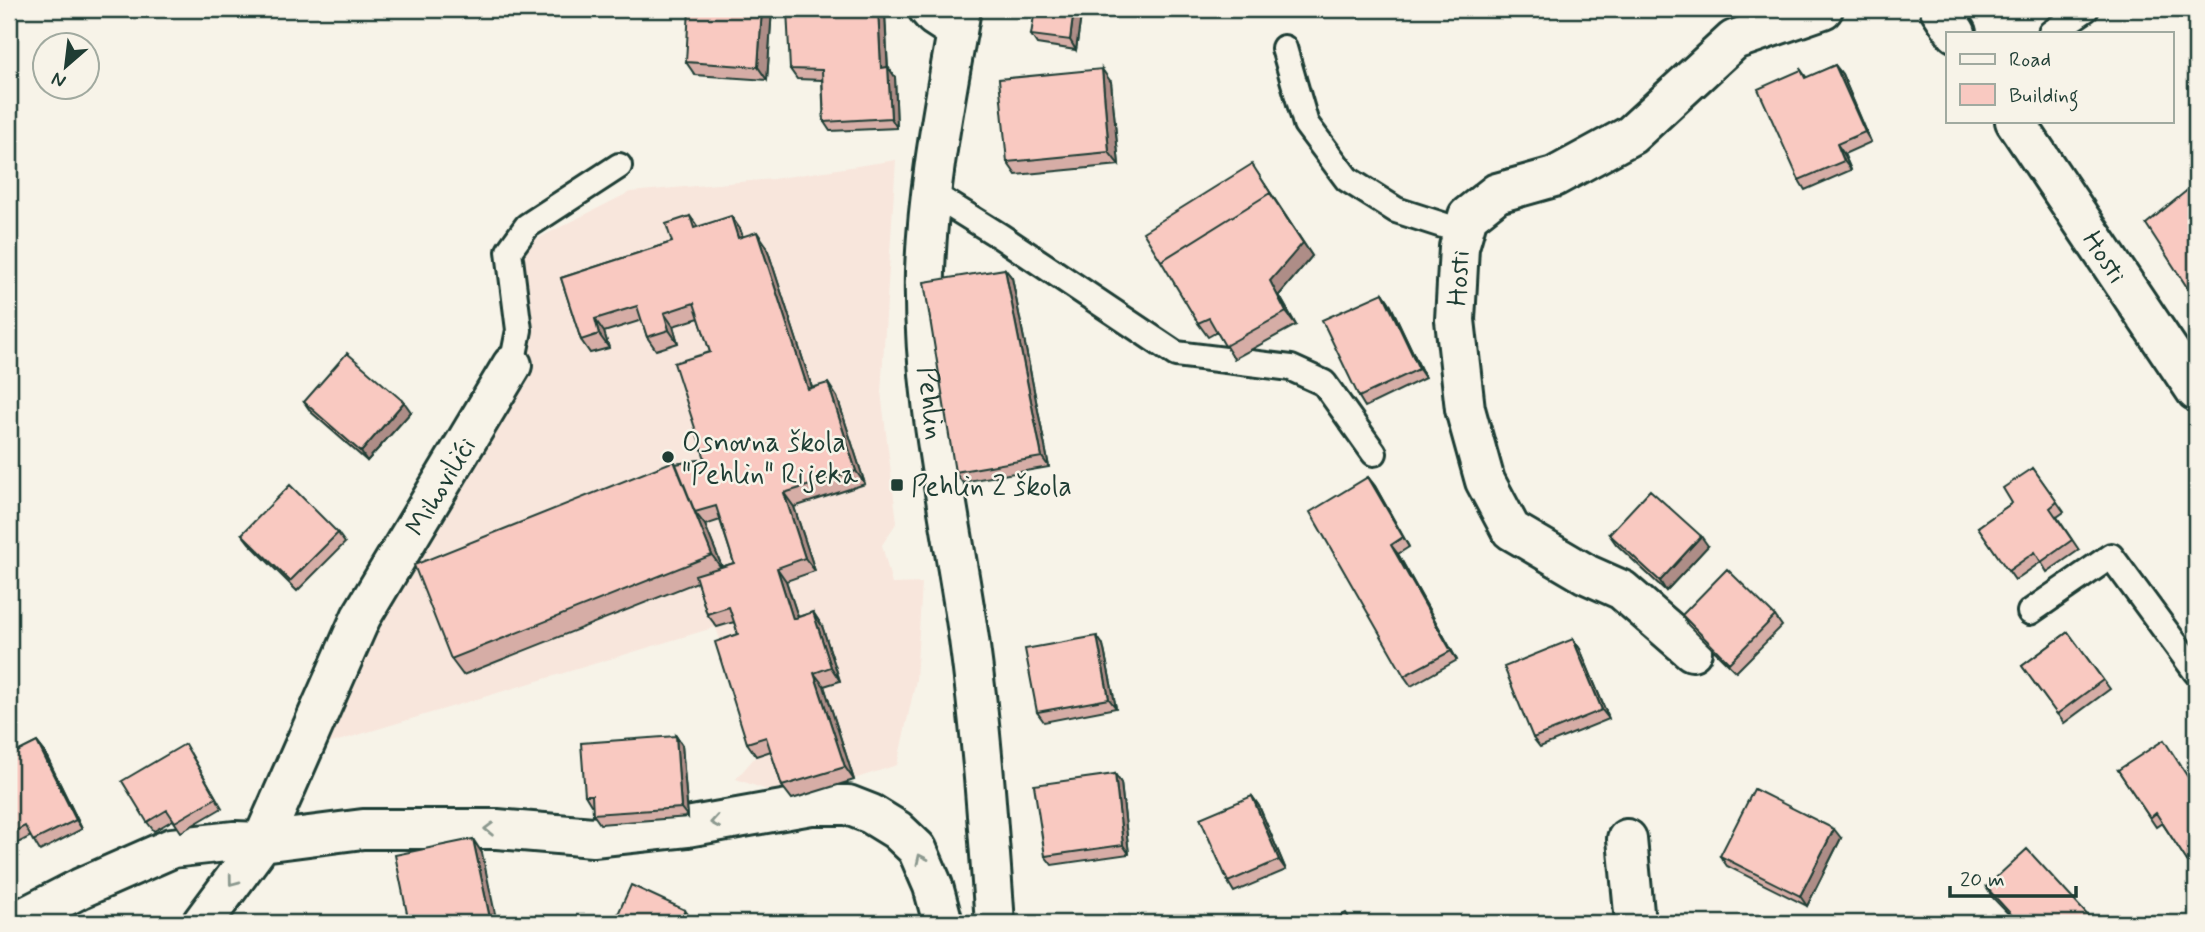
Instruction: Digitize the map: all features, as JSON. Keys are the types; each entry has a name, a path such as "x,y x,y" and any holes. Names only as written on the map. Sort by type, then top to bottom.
{"street":[{"name":"Hosti","path":"1692,651 1622,590 1586,574 1511,530 1485,481 1465,409 1455,320 1459,247 1468,216 1497,193 1554,177 1631,135 1734,40 1823,9"},
{"path":"1940,9 1955,32"},
{"name":"Pehlin","path":"949,16 925,272 927,360 939,462 969,638 995,923"},
{"name":"Hosti","path":"2016,122 2196,391"},
{"name":"Mihovilići","path":"202,923 262,842 361,617 512,365"},
{"path":"13,923 81,888 172,848 234,841 262,842 363,829 497,829 593,837 687,827 811,805 848,806 871,814 897,830 917,849 933,886 943,923"},
{"path":"1627,839 1634,923"}],"lane":[{"path":"2052,32 2086,9"},
{"path":"1284,48 1306,124 1347,179 1396,210 1464,232"},
{"name":"Mihovilići","path":"512,365 519,330 509,251 527,226 619,166"},
{"path":"931,193 1000,236 1175,354 1292,368 1324,383 1374,453"},
{"path":"2030,612 2111,556 2196,672"}],"shaded area":[{"name":"Osnovna škola \"Pehlin\" Rijeka","path":"896,160 881,392 897,522 882,545 892,584 922,583 916,680 897,765 792,799 736,779 756,756 716,627 318,747 504,358 507,254 630,192 773,179"}],"building":[{"path":"689,9 762,9 758,67 686,62"},
{"path":"787,9 878,9 881,68 888,67 891,118 824,122 822,70 790,69"},
{"path":"1035,9 1074,9 1070,40 1031,35"},
{"path":"1835,65 1865,132 1837,144 1844,161 1799,180 1758,89 1801,70 1805,78"},
{"path":"1102,69 1109,152 1007,162 999,79"},
{"path":"1252,164 1273,197 1270,193 1161,261 1143,232"},
{"path":"2196,183 2196,301 2146,224"},
{"path":"1270,193 1303,243 1270,281 1286,312 1225,346 1209,318 1198,323 1161,261"},
{"path":"690,216 694,228 731,216 738,238 757,232 808,389 828,383 856,471 784,493 805,558 777,568 793,619 813,612 831,667 814,673 845,767 782,786 766,737 747,743 715,642 738,634 729,607 707,614 695,575 734,563 716,506 695,512 676,464 705,459 674,363 710,352 694,303 664,313 669,330 647,337 637,306 595,319 599,334 581,340 561,278 672,242 666,224"},
{"path":"1005,269 1042,457 955,472 924,282"},
{"path":"1383,293 1419,369 1359,397 1322,320"},
{"path":"347,353 404,402 361,452 304,402"},
{"path":"674,461 712,555 451,659 414,565"},
{"path":"2033,468 2057,502 2050,508 2072,540 2041,562 2035,552 2008,571 1978,527 2012,503 2003,488"},
{"path":"1368,477 1403,537 1391,545 1451,651 1404,676 1310,512"},
{"path":"290,485 338,533 290,581 242,534"},
{"path":"1650,490 1701,536 1660,581 1609,534"},
{"path":"1727,569 1775,616 1729,663 1682,615"},
{"path":"2068,632 2103,680 2057,714 2022,666"},
{"path":"1097,636 1109,699 1037,712 1025,649"},
{"path":"1573,639 1602,710 1533,738 1504,667"},
{"path":"676,736 681,808 593,814 592,795 585,795 581,743"},
{"path":"2164,740 2193,785 2196,783 2196,855 2187,861 2156,813 2150,818 2118,770"},
{"path":"37,742 76,820 33,841 25,826 9,834 9,756"},
{"path":"185,744 216,798 175,822 167,810 147,822 122,781"},
{"path":"1115,774 1123,845 1045,856 1034,785"},
{"path":"1754,789 1834,829 1800,896 1720,856"},
{"path":"1252,796 1279,860 1228,882 1200,818"},
{"path":"473,839 491,923 409,923 395,855"},
{"path":"2027,849 2092,920 2089,923 2019,923 1986,887"},
{"path":"631,885 685,910 679,923 614,923"},
{"path":"1346,913 1352,923 1327,923"}],"place":[{"name":"Osnovna škola \"Pehlin\" Rijeka","path":"668,457"},
{"name":"Pehlin 2 škola","path":"897,485"}]}
